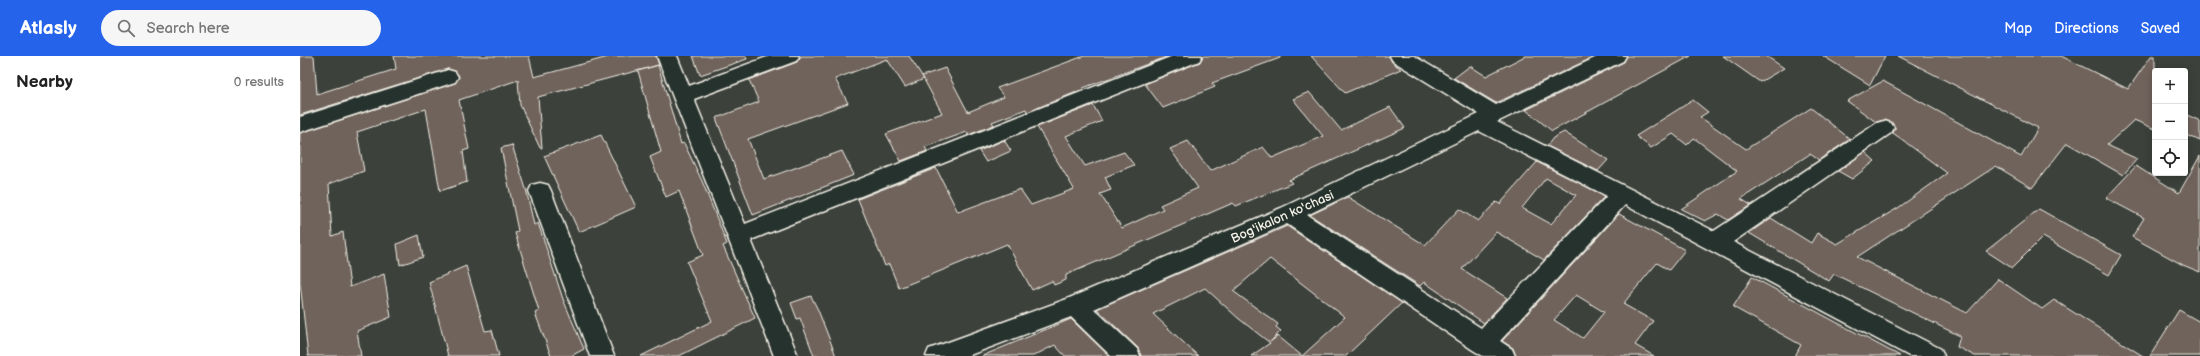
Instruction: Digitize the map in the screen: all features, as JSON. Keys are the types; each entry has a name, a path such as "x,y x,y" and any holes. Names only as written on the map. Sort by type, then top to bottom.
{"street":[{"path":"667,56 786,356"},
{"path":"683,96 789,56"},
{"path":"738,236 1192,56"},
{"path":"1400,56 1487,119 1714,243 1932,356"},
{"name":"Bog'ikalon ko'chasi","path":"938,356 1075,306 1289,214 1616,56"},
{"path":"300,125 448,77"},
{"path":"1714,243 1884,128"},
{"path":"540,191 602,356"},
{"path":"1482,343 1622,194"},
{"path":"1289,214 1503,356"},
{"path":"1075,306 1128,356"}],"building":[{"path":"300,56 314,56 317,94 396,69 394,56 529,56 534,77 612,56 656,56 659,65 538,97 542,148 540,148 520,105 518,80 459,100 469,149 463,151 467,182 440,191 426,109 357,132 364,171 329,184 332,236 343,232 350,287 384,274 391,317 357,331 361,356 308,356 300,282 300,133 455,83 459,76 455,71 448,69 300,115"},
{"path":"693,56 746,56 747,59 700,75"},
{"path":"801,56 909,56 924,79 905,87 887,59 835,79 848,103 748,139 764,179 842,151 854,175 753,215 716,118 759,102 749,80 797,62"},
{"path":"1084,56 1169,56 1083,88 1084,89 1027,112 1026,109 992,122 994,125 968,135 967,132 925,147 927,151 901,161 886,134 942,113 922,76 945,68 968,112 1004,97 997,88"},
{"path":"1203,56 1280,56 1280,58 1212,83 1215,87 1163,108 1145,84 1200,62"},
{"path":"1311,56 1389,56 1392,62 1401,69 1345,93"},
{"path":"1525,56 1596,56 1496,103 1454,78 1470,66 1486,76"},
{"path":"1627,56 1691,56 1552,131 1526,110 1624,62"},
{"path":"1723,56 1766,56 1784,68 1760,82"},
{"path":"1823,56 1885,56 1870,85"},
{"path":"1898,56 2061,56 2128,89 2151,56 2155,56 2155,68 2152,68 2152,128 2134,120 2107,145 2137,159 2123,175 2067,143 2032,188 1996,166 1857,257 1967,313 1998,279 2042,309 2054,300 2143,356 1975,356 1957,347 1960,336 1834,274 1829,281 1749,233 1771,218 1811,243 1817,233 1837,244 1898,208 1947,173 1893,133 1895,127 1891,122 1884,120 1876,122 1847,101 1883,81 2021,157 2038,128"},
{"path":"658,65 681,144 684,143 702,181 727,244 723,246 755,318 679,356 641,356 712,321 687,262 703,255 679,191 666,197 650,157 661,152 638,71"},
{"path":"1309,92 1341,130 1390,107 1405,128 1289,180 1292,183 1236,206 1233,203 1066,275 1066,280 1054,285 1052,281 1032,290 1007,244 899,288 889,264 885,266 858,199 936,168 958,212 1020,189 1031,205 1074,189 1037,127 1093,105 1102,121 1066,136 1085,166 1124,152 1134,165 1105,177 1111,190 1100,194 1122,228 1163,209 1160,205 1198,188 1170,149 1188,141 1210,171 1263,147 1272,158 1323,136 1293,99"},
{"path":"1693,100 1708,112 1700,117 1746,149 1811,108 1850,139 1819,160 1810,154 1741,199 1751,205 1728,220 1718,214 1705,221 1681,209 1737,171 1694,138 1687,145 1673,134 1651,148 1636,136"},
{"path":"2188,115 2200,121 2200,141 2188,135"},
{"path":"1564,132 1608,160 1598,171 1547,146 1553,138"},
{"path":"601,135 636,207 579,232 544,156"},
{"path":"1004,140 1011,151 986,162 979,151"},
{"path":"512,145 526,189 534,225 538,223 563,299 584,349 571,356 551,356 535,313 539,311 515,233 518,231 501,148"},
{"path":"1865,152 1875,161 1852,179 1838,171"},
{"path":"2200,156 2200,272 2183,265 2132,237 2144,218 2106,198 2136,166 2179,193"},
{"path":"1537,162 1605,196 1544,260 1496,232 1462,269 1507,298 1484,323 1424,282 1420,286 1310,215 1348,197 1425,245 1459,209 1478,221 1496,202 1500,204","holes":["1546,178 1576,195 1551,224 1522,208"]},
{"path":"2039,209 2121,255 2109,275 2043,237 2012,268 1986,251"},
{"path":"1619,214 1685,250 1669,270 1657,263 1623,304 1653,321 1635,345 1654,356 1516,356 1513,348 1502,341","holes":["1576,295 1604,312 1583,338 1554,320"]},
{"path":"1287,226 1402,303 1346,356 1302,356 1251,356 1270,343 1238,318 1205,288 1153,314 1198,356 1141,356 1138,348 1097,309","holes":["1270,259 1345,317 1302,356 1278,336 1270,342 1281,331 1276,327 1278,324 1233,291"]},
{"path":"419,235 423,257 400,265 397,244"},
{"path":"466,266 485,331 492,330 499,356 448,356 429,282"},
{"path":"1752,277 1900,356 1795,356 1801,345 1733,307"},
{"path":"811,296 836,356 814,356 800,318 797,319 791,303"},
{"path":"2179,310 2200,322 2200,356 2150,356"},
{"path":"1071,319 1109,356 1065,356 1055,345 1033,356 982,356"}]}
